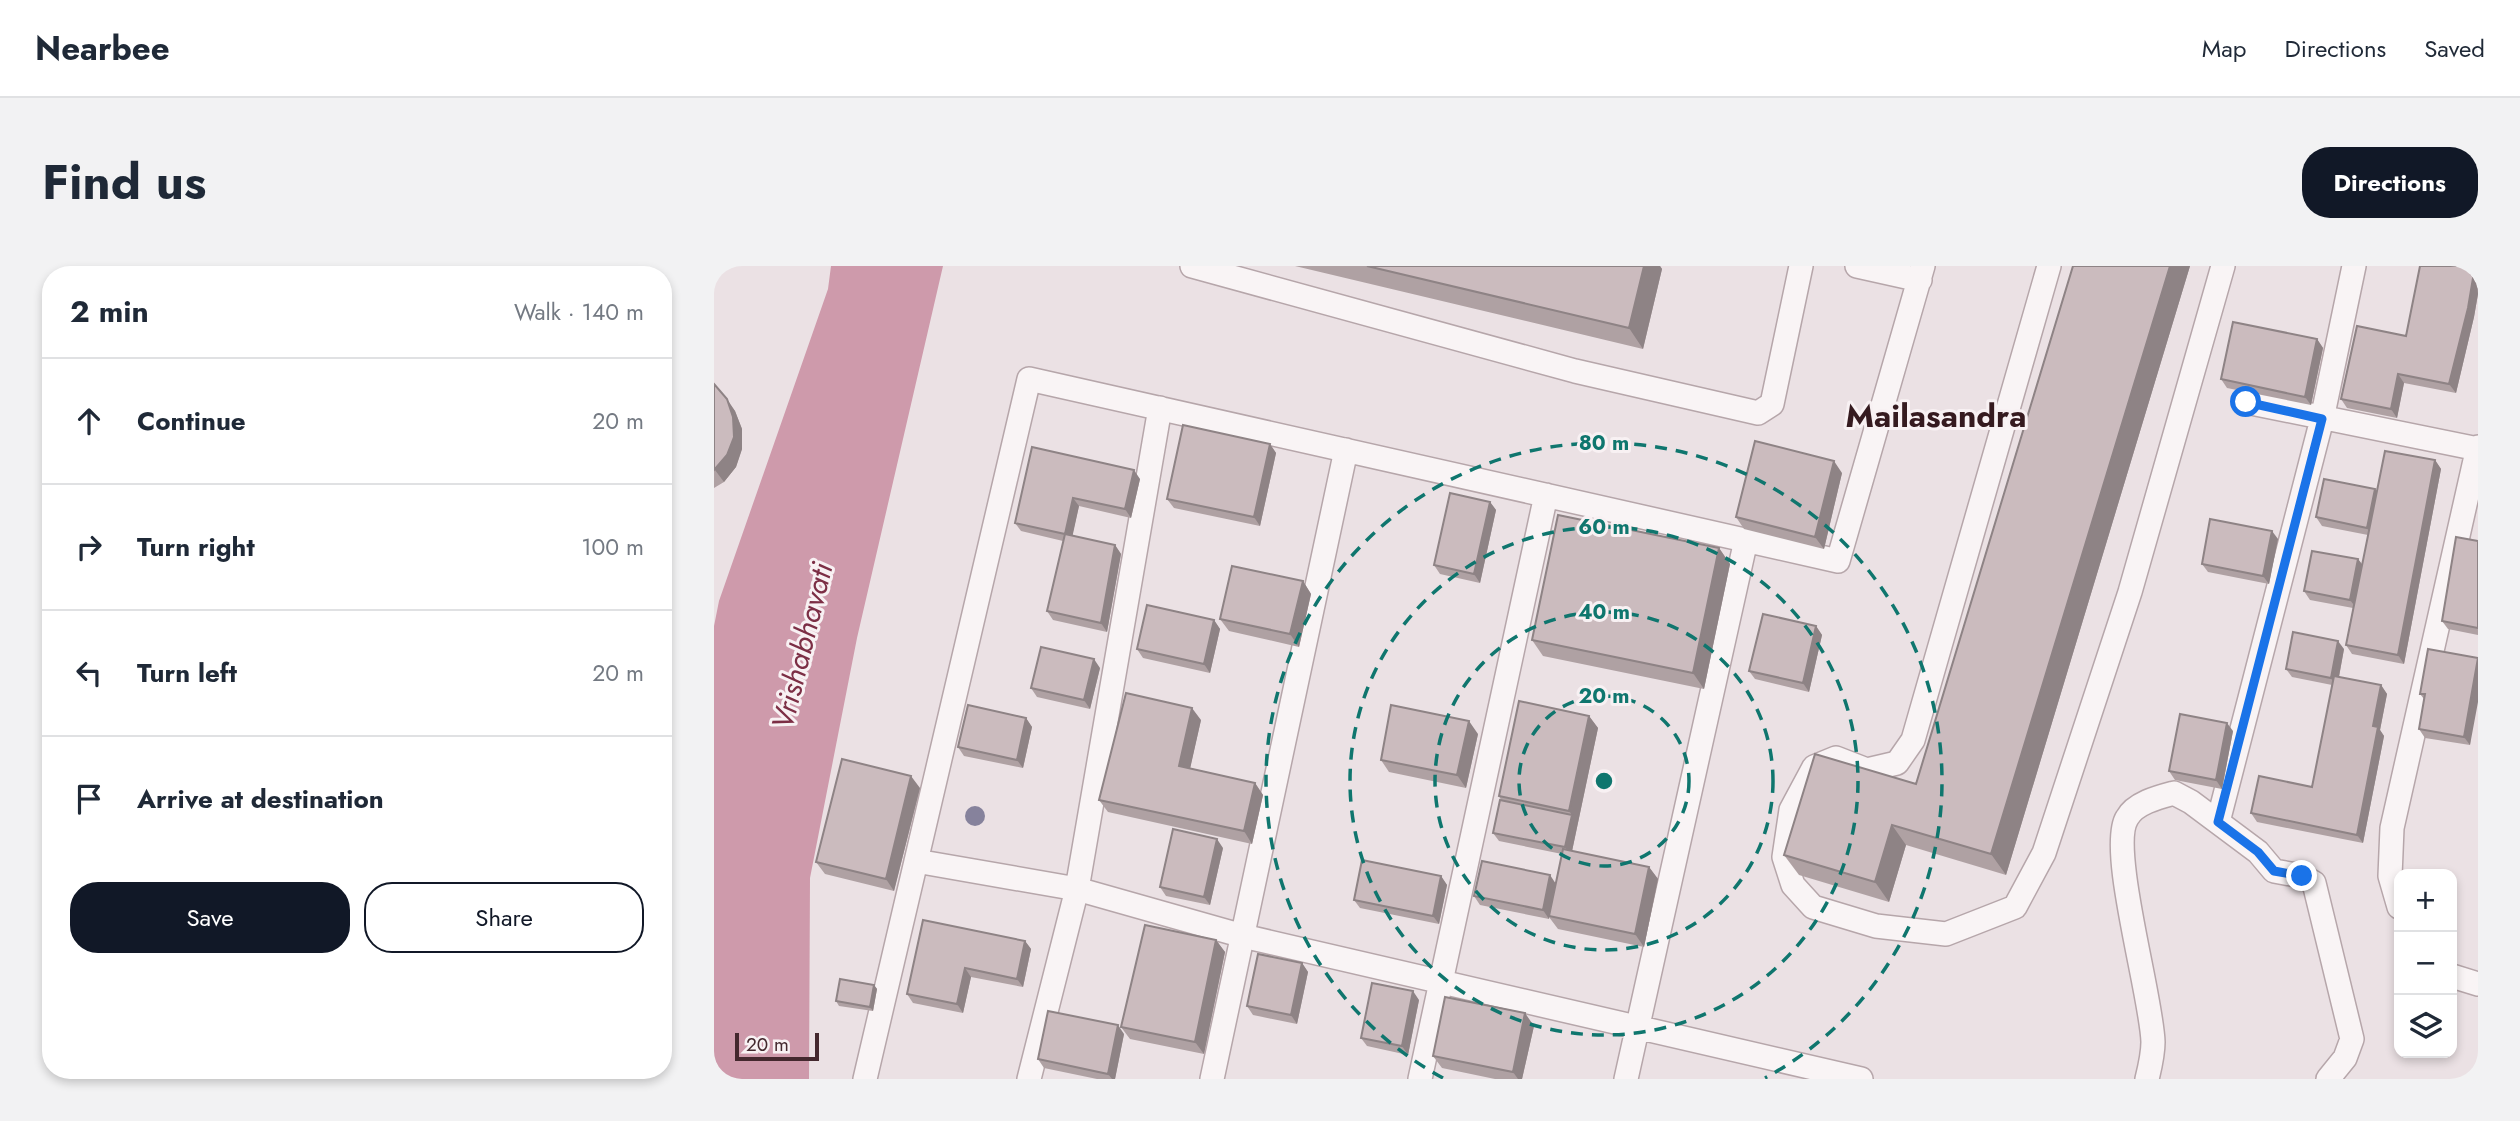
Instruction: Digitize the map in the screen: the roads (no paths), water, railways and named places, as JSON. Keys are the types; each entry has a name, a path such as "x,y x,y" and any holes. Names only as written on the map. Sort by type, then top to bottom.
{"street":[{"path":"1192,266 1575,371 1758,413 1772,404 1801,266"},
{"path":"865,1079 1030,379 1838,561 1922,273 1857,266"},
{"path":"2049,266 1913,740 1897,763 1867,770 1836,758 1814,767 1791,810 1784,857 1793,885 1813,907 1876,926 1945,934 2015,907 2044,853 2130,592 2222,266"},
{"path":"2218,822 2322,419 2354,266"},
{"path":"2246,402 2478,449 2392,828 2390,876 2394,889"},
{"path":"1029,1079 1077,889 1160,408"},
{"path":"1212,1079 1346,450"},
{"path":"1420,1079 1546,495"},
{"path":"1626,1079 1746,540"},
{"path":"2147,1079 2153,1042 2124,869 2122,833 2127,817 2139,807 2174,793 2258,852 2274,871 2302,876 2314,883 2352,1040 2345,1058 2328,1079"},
{"path":"916,861 1077,889 1243,936 1637,1026 1832,1076 1861,1079"},
{"path":"2457,978 2478,984"}],"water":[{"name":"Vrishabhavati","path":"831,266 943,266 857,638 810,878 809,1079 714,1079 714,626 719,601 828,289"}],"district":[{"name":"Mailasandra","path":"1936,416"}]}
